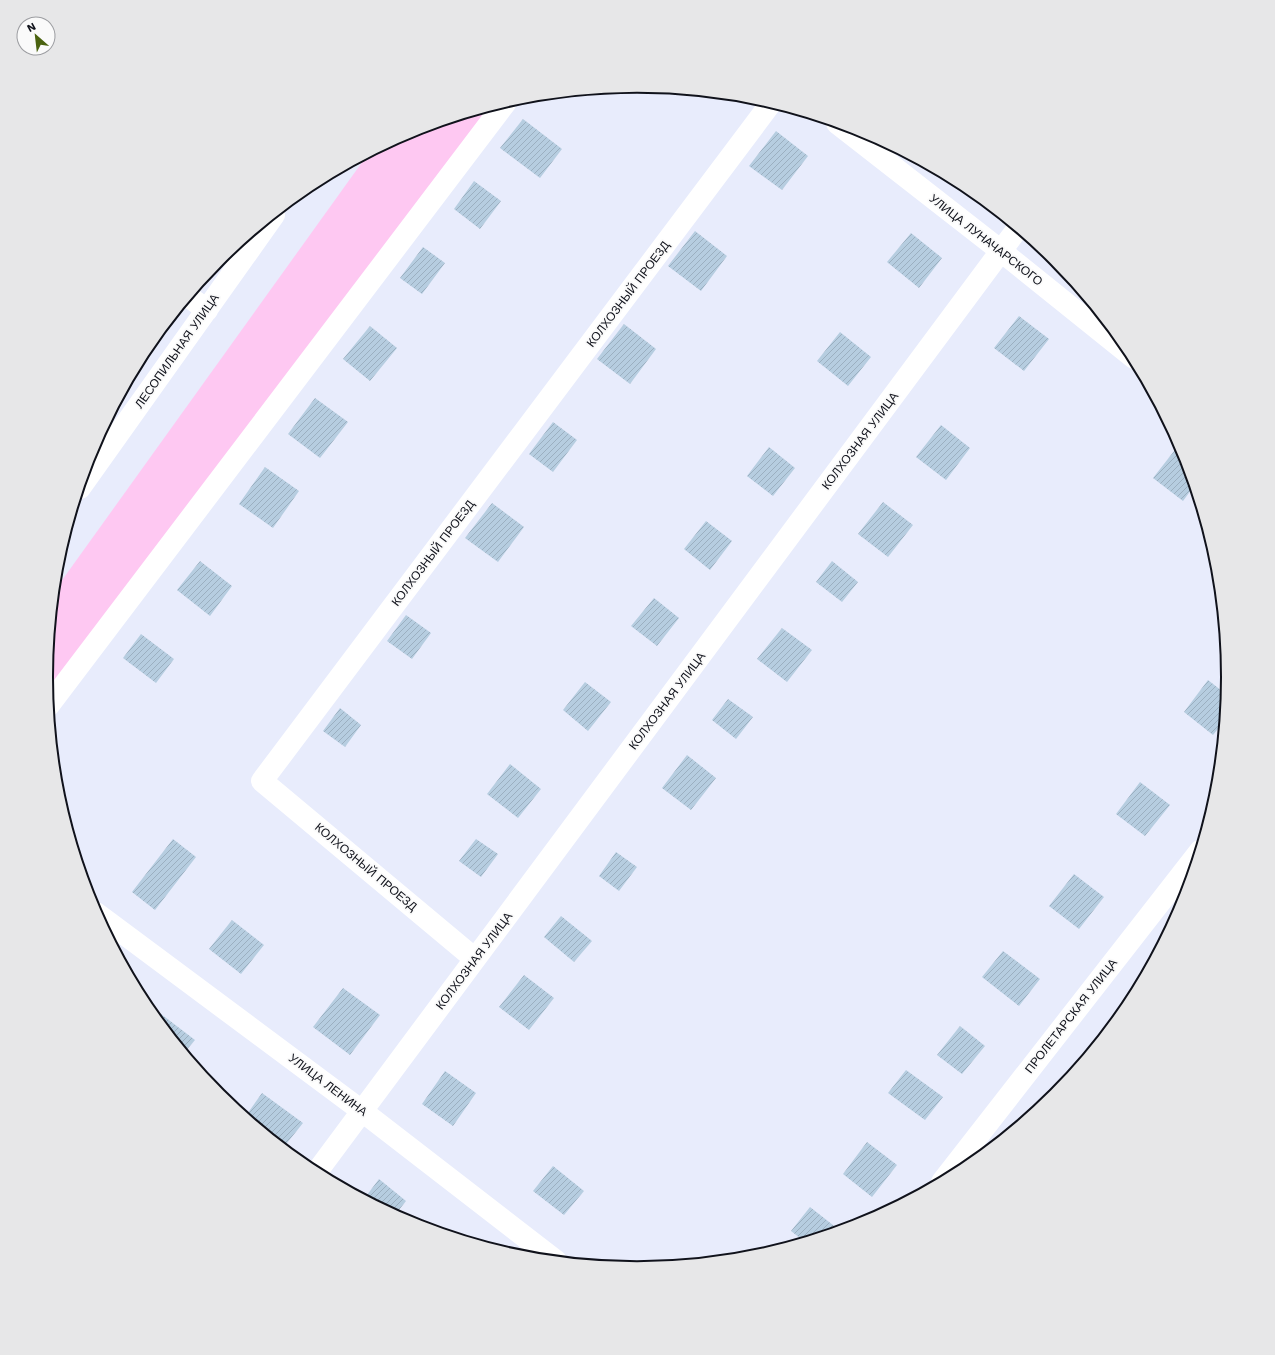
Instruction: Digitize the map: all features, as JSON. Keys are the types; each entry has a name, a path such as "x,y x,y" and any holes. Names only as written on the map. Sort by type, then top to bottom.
{"street":[{"name":"КОЛХОЗНЫЙ ПРОЕЗД","path":"475,959 262,781 767,108"},
{"path":"54,699 500,110"},
{"name":"УЛИЦА ЛУНАЧАРСКОГО","path":"850,133 1001,251 1117,344"},
{"name":"ЛЕСОПИЛЬНАЯ УЛИЦА","path":"90,475 265,227"},
{"name":"КОЛХОЗНАЯ УЛИЦА","path":"320,1168 1015,232"},
{"path":"192,299 207,310"},
{"name":"ПРОЛЕТАРСКАЯ УЛИЦА","path":"951,1170 1193,859"},
{"name":"УЛИЦА ЛЕНИНА","path":"106,920 362,1111 548,1255"}],"shaded area":[{"path":"484,114 53,687 54,639 61,582 362,162 414,137"}],"building":[{"path":"523,119 562,149 540,178 500,148"},
{"path":"776,131 808,156 782,190 749,166"},
{"path":"474,181 501,201 480,229 454,209"},
{"path":"695,231 727,256 701,291 668,266"},
{"path":"911,233 942,258 919,288 887,262"},
{"path":"423,247 445,263 422,294 400,278"},
{"path":"1019,316 1049,339 1024,371 994,348"},
{"path":"624,324 656,349 630,384 597,359"},
{"path":"370,326 397,348 370,381 343,359"},
{"path":"840,332 871,357 848,386 817,361"},
{"path":"315,398 348,422 320,458 288,434"},
{"path":"553,422 577,440 553,472 529,454"},
{"path":"941,425 970,448 946,480 916,457"},
{"path":"769,447 795,468 773,496 747,476"},
{"path":"1176,449 1191,490 1183,501 1153,478"},
{"path":"265,467 299,491 273,528 239,504"},
{"path":"883,502 913,525 888,557 858,534"},
{"path":"492,503 524,527 498,562 465,538"},
{"path":"706,521 732,541 710,570 684,549"},
{"path":"200,561 232,586 210,616 177,590"},
{"path":"832,561 858,582 842,602 816,582"},
{"path":"654,598 679,618 657,646 631,626"},
{"path":"406,615 431,633 412,659 387,641"},
{"path":"782,628 812,650 787,682 757,659"},
{"path":"141,634 174,659 156,683 123,658"},
{"path":"1208,680 1222,691 1220,726 1213,735 1184,712"},
{"path":"585,682 611,702 588,731 563,710"},
{"path":"728,699 753,717 736,739 712,720"},
{"path":"340,708 361,725 345,747 323,731"},
{"path":"687,755 716,778 691,810 662,788"},
{"path":"510,764 541,789 518,818 487,794"},
{"path":"1140,782 1170,805 1145,836 1116,814"},
{"path":"173,839 196,857 155,910 132,892"},
{"path":"476,839 498,854 481,877 459,861"},
{"path":"616,852 637,867 619,891 599,876"},
{"path":"1074,874 1104,897 1079,929 1049,906"},
{"path":"561,916 592,941 574,962 544,937"},
{"path":"232,920 264,945 241,974 209,949"},
{"path":"1003,951 1040,979 1019,1006 982,977"},
{"path":"524,975 554,998 529,1030 499,1007"},
{"path":"343,988 380,1015 350,1055 313,1027"},
{"path":"161,1014 195,1040 187,1049 174,1033"},
{"path":"960,1026 985,1046 962,1074 937,1055"},
{"path":"906,1070 943,1097 925,1120 888,1093"},
{"path":"445,1071 476,1093 453,1126 422,1104"},
{"path":"262,1093 303,1123 286,1144 248,1113"},
{"path":"867,1142 897,1165 872,1197 843,1174"},
{"path":"553,1166 584,1191 564,1215 533,1191"},
{"path":"379,1179 406,1201 398,1211 367,1195"},
{"path":"810,1207 836,1227 801,1238 791,1231"}]}
